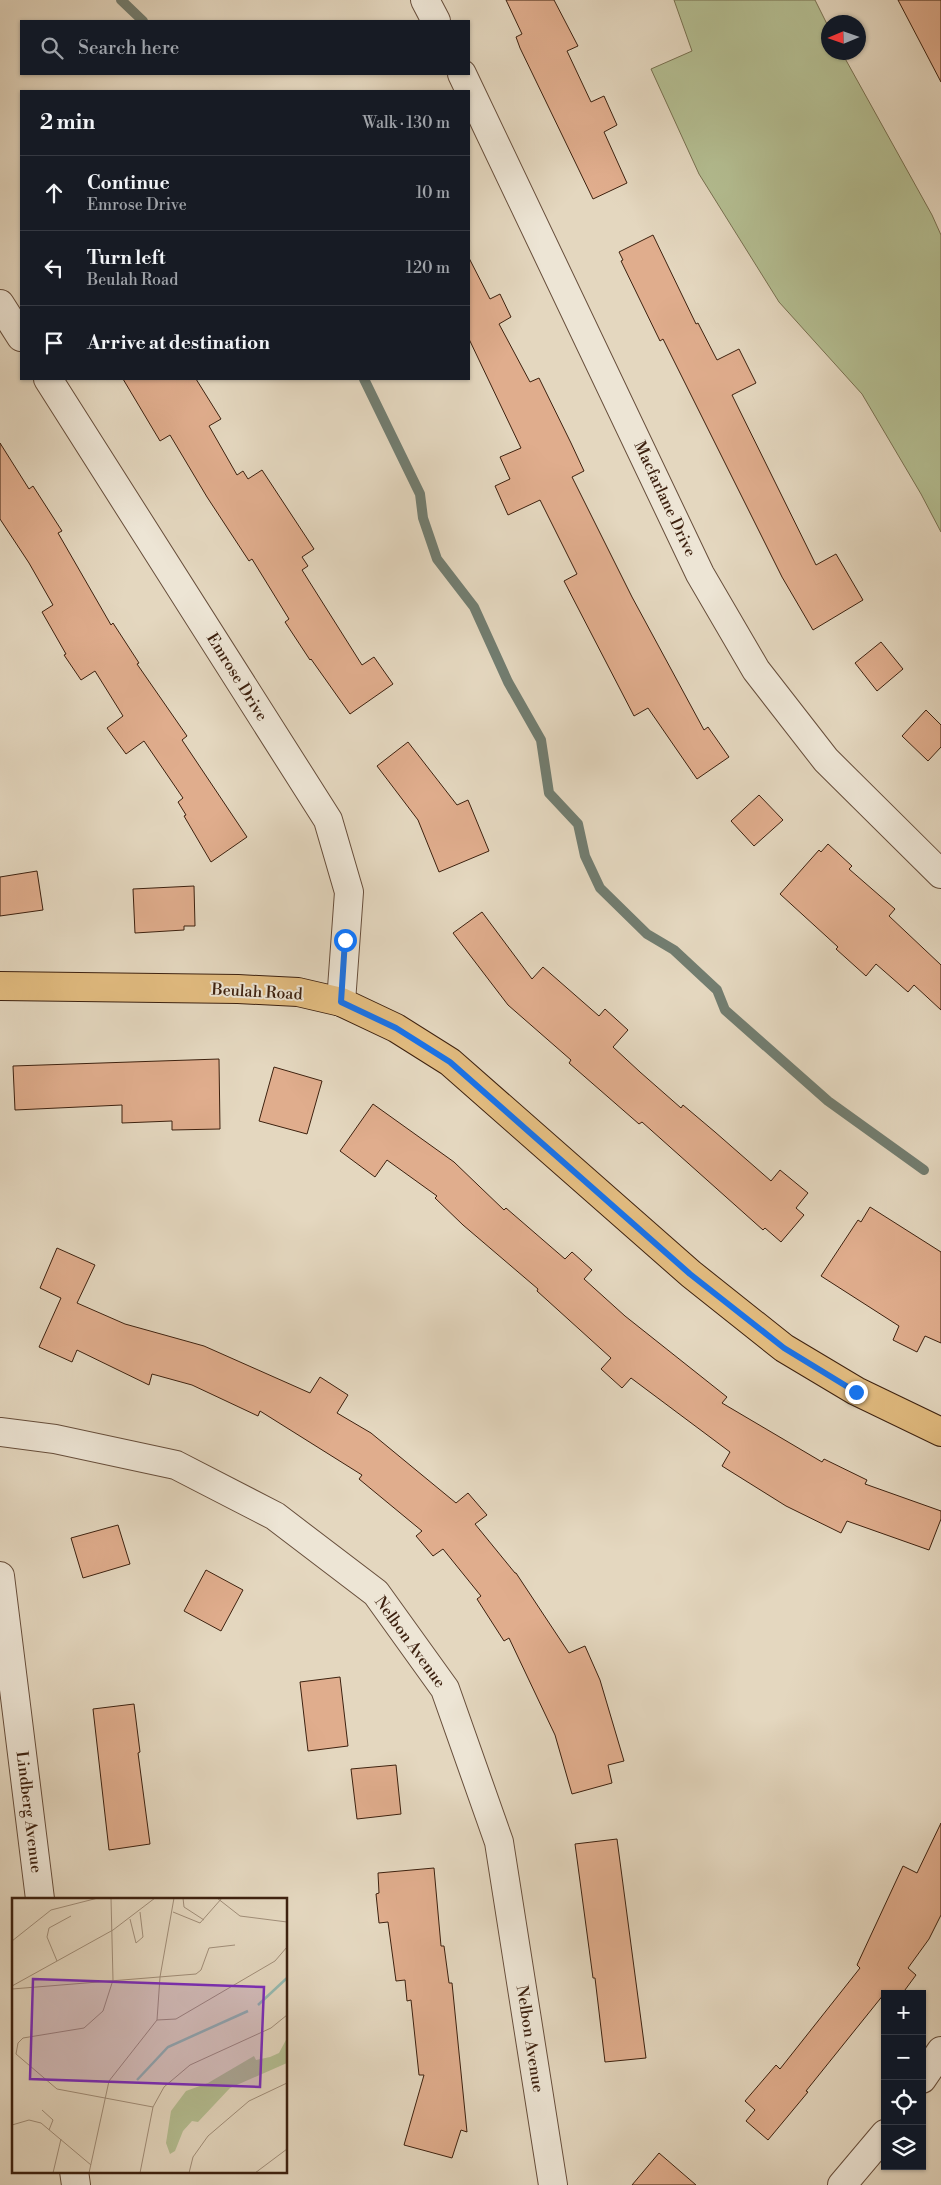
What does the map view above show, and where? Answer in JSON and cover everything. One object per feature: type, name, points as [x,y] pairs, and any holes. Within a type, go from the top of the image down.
[{"type":"main road","name":"Beulah Road","points":[[0,986],[238,989],[298,992],[341,1002],[396,1028],[450,1062],[690,1274],[784,1348],[856,1392],[941,1432]]},
{"type":"street","points":[[425,0],[435,20]]},
{"type":"street","name":"Macfarlane Drive","points":[[462,75],[470,90]]},
{"type":"street","name":"Macfarlane Drive","points":[[470,91],[700,574],[756,670],[826,760],[941,874]]},
{"type":"street","points":[[0,304],[20,335]]},
{"type":"street","name":"Emrose Drive","points":[[49,380],[328,820],[348,892],[341,1002]]},
{"type":"street","name":"Nelbon Avenue","points":[[0,1432],[55,1439],[176,1465],[275,1516],[376,1593],[445,1689],[499,1842],[554,2185]]},
{"type":"street","name":"Lindberg Avenue","points":[[0,1576],[40,1898]]},
{"type":"street","points":[[926,2073],[941,2051]]},
{"type":"street","points":[[842,2185],[881,2139]]},
{"type":"street","points":[[74,2172],[76,2185]]},
{"type":"green space","points":[[674,0],[815,0],[822,15],[821,60],[846,60],[932,215],[941,235],[941,532],[921,494],[862,394],[779,302],[699,174],[651,69],[692,51]]},
{"type":"building","points":[[506,0],[554,0],[578,46],[567,51],[591,102],[604,96],[617,125],[604,132],[627,183],[593,199],[520,48],[516,37],[522,34]]},
{"type":"building","points":[[898,0],[941,0],[941,82]]},
{"type":"building","points":[[653,235],[696,324],[698,323],[717,360],[739,349],[756,383],[732,395],[816,565],[836,554],[863,600],[813,630],[782,577],[663,339],[660,341],[621,261],[623,260],[619,252]]},
{"type":"building","points":[[470,260],[490,299],[500,294],[511,317],[499,324],[530,382],[539,378],[571,443],[584,471],[572,477],[632,597],[704,730],[708,727],[729,757],[697,779],[648,708],[634,716],[564,581],[577,574],[540,500],[508,515],[495,486],[510,479],[500,457],[521,448],[470,341]]},
{"type":"building","points":[[124,380],[197,380],[221,419],[209,426],[237,475],[243,471],[248,479],[262,470],[314,549],[302,557],[308,566],[302,570],[362,665],[374,657],[393,684],[350,714],[310,660],[285,622],[289,619],[252,559],[249,561],[207,497],[170,435],[160,441]]},
{"type":"building","points":[[0,443],[29,489],[33,486],[62,531],[58,533],[111,625],[113,623],[139,663],[137,664],[187,736],[182,740],[247,837],[211,862],[184,816],[186,815],[178,802],[183,798],[144,741],[126,754],[107,728],[123,716],[95,671],[81,680],[64,655],[66,654],[42,612],[53,605],[29,563],[0,519]]},
{"type":"building","points":[[881,642],[903,669],[877,691],[855,663]]},
{"type":"building","points":[[926,710],[941,725],[941,747],[928,761],[902,736]]},
{"type":"building","points":[[408,742],[457,805],[468,800],[489,851],[439,872],[418,820],[377,766]]},
{"type":"building","points":[[759,795],[783,820],[754,846],[731,821]]},
{"type":"building","points":[[828,844],[852,866],[849,869],[895,909],[889,916],[941,965],[941,1010],[914,985],[908,992],[876,964],[866,976],[836,949],[838,947],[780,894],[819,850],[821,852]]},
{"type":"building","points":[[37,871],[43,910],[0,916],[0,877]]},
{"type":"building","points":[[194,886],[195,926],[184,926],[184,930],[135,933],[133,889]]},
{"type":"building","points":[[482,912],[532,979],[543,967],[599,1016],[605,1009],[628,1030],[613,1047],[681,1108],[683,1105],[771,1181],[780,1170],[808,1193],[796,1208],[804,1215],[781,1242],[765,1228],[763,1230],[642,1122],[639,1124],[569,1063],[571,1060],[508,1005],[453,933]]},
{"type":"building","points":[[219,1059],[220,1129],[172,1130],[172,1121],[122,1123],[122,1105],[15,1110],[13,1066]]},
{"type":"building","points":[[274,1067],[322,1081],[307,1134],[259,1121]]},
{"type":"building","points":[[373,1104],[454,1162],[504,1210],[506,1208],[565,1259],[572,1252],[592,1270],[584,1279],[625,1316],[727,1397],[722,1403],[822,1462],[824,1459],[867,1480],[865,1484],[941,1511],[941,1519],[929,1550],[847,1521],[841,1533],[786,1506],[722,1466],[730,1452],[631,1378],[622,1388],[601,1369],[611,1358],[537,1291],[538,1289],[463,1225],[435,1198],[437,1196],[387,1160],[375,1177],[340,1151]]},
{"type":"building","points":[[870,1207],[941,1252],[941,1343],[925,1336],[917,1352],[893,1340],[899,1326],[821,1276],[858,1220],[861,1222]]},
{"type":"building","points":[[57,1248],[95,1265],[77,1303],[125,1324],[204,1346],[310,1393],[320,1377],[348,1395],[337,1413],[371,1433],[456,1503],[468,1493],[487,1515],[475,1524],[516,1573],[569,1653],[585,1646],[600,1680],[624,1761],[608,1765],[612,1783],[572,1794],[555,1735],[509,1638],[504,1641],[477,1599],[481,1596],[443,1549],[433,1556],[416,1536],[422,1531],[359,1479],[362,1475],[260,1411],[258,1416],[192,1385],[152,1374],[149,1385],[77,1350],[72,1362],[39,1347],[61,1298],[40,1288]]},
{"type":"building","points":[[118,1525],[130,1564],[83,1578],[71,1538]]},
{"type":"building","points":[[206,1570],[243,1590],[221,1631],[184,1611]]},
{"type":"building","points":[[340,1677],[348,1746],[308,1751],[300,1682]]},
{"type":"building","points":[[134,1704],[140,1752],[138,1753],[150,1844],[109,1850],[93,1709]]},
{"type":"building","points":[[396,1765],[401,1814],[357,1819],[351,1769]]},
{"type":"building","points":[[941,1823],[941,1915],[929,1939],[908,1968],[916,1975],[905,1990],[881,1990],[881,1998],[768,2140],[746,2121],[755,2110],[745,2101],[776,2065],[780,2069],[860,1968],[857,1965],[903,1866],[917,1873]]},
{"type":"building","points":[[617,1839],[646,2058],[605,2062],[595,1978],[593,1978],[575,1844]]},
{"type":"building","points":[[434,1868],[441,1946],[444,1946],[449,1983],[452,1983],[467,2132],[461,2130],[452,2158],[404,2145],[424,2075],[419,2075],[411,2000],[407,2001],[405,1980],[396,1981],[388,1922],[379,1923],[376,1894],[379,1893],[378,1873]]},
{"type":"building","points":[[659,2153],[696,2185],[632,2185]]},
{"type":"waterway","points":[[121,0],[142,20]]},
{"type":"waterway","points":[[364,380],[420,494],[423,518],[437,559],[474,607],[508,682],[541,740],[549,793],[578,824],[585,856],[600,888],[647,934],[674,950],[717,990],[725,1010],[828,1101],[924,1170]]},
{"type":"route","points":[[345,940],[341,1002],[396,1028],[450,1062],[690,1274],[784,1348],[856,1392]]}]
